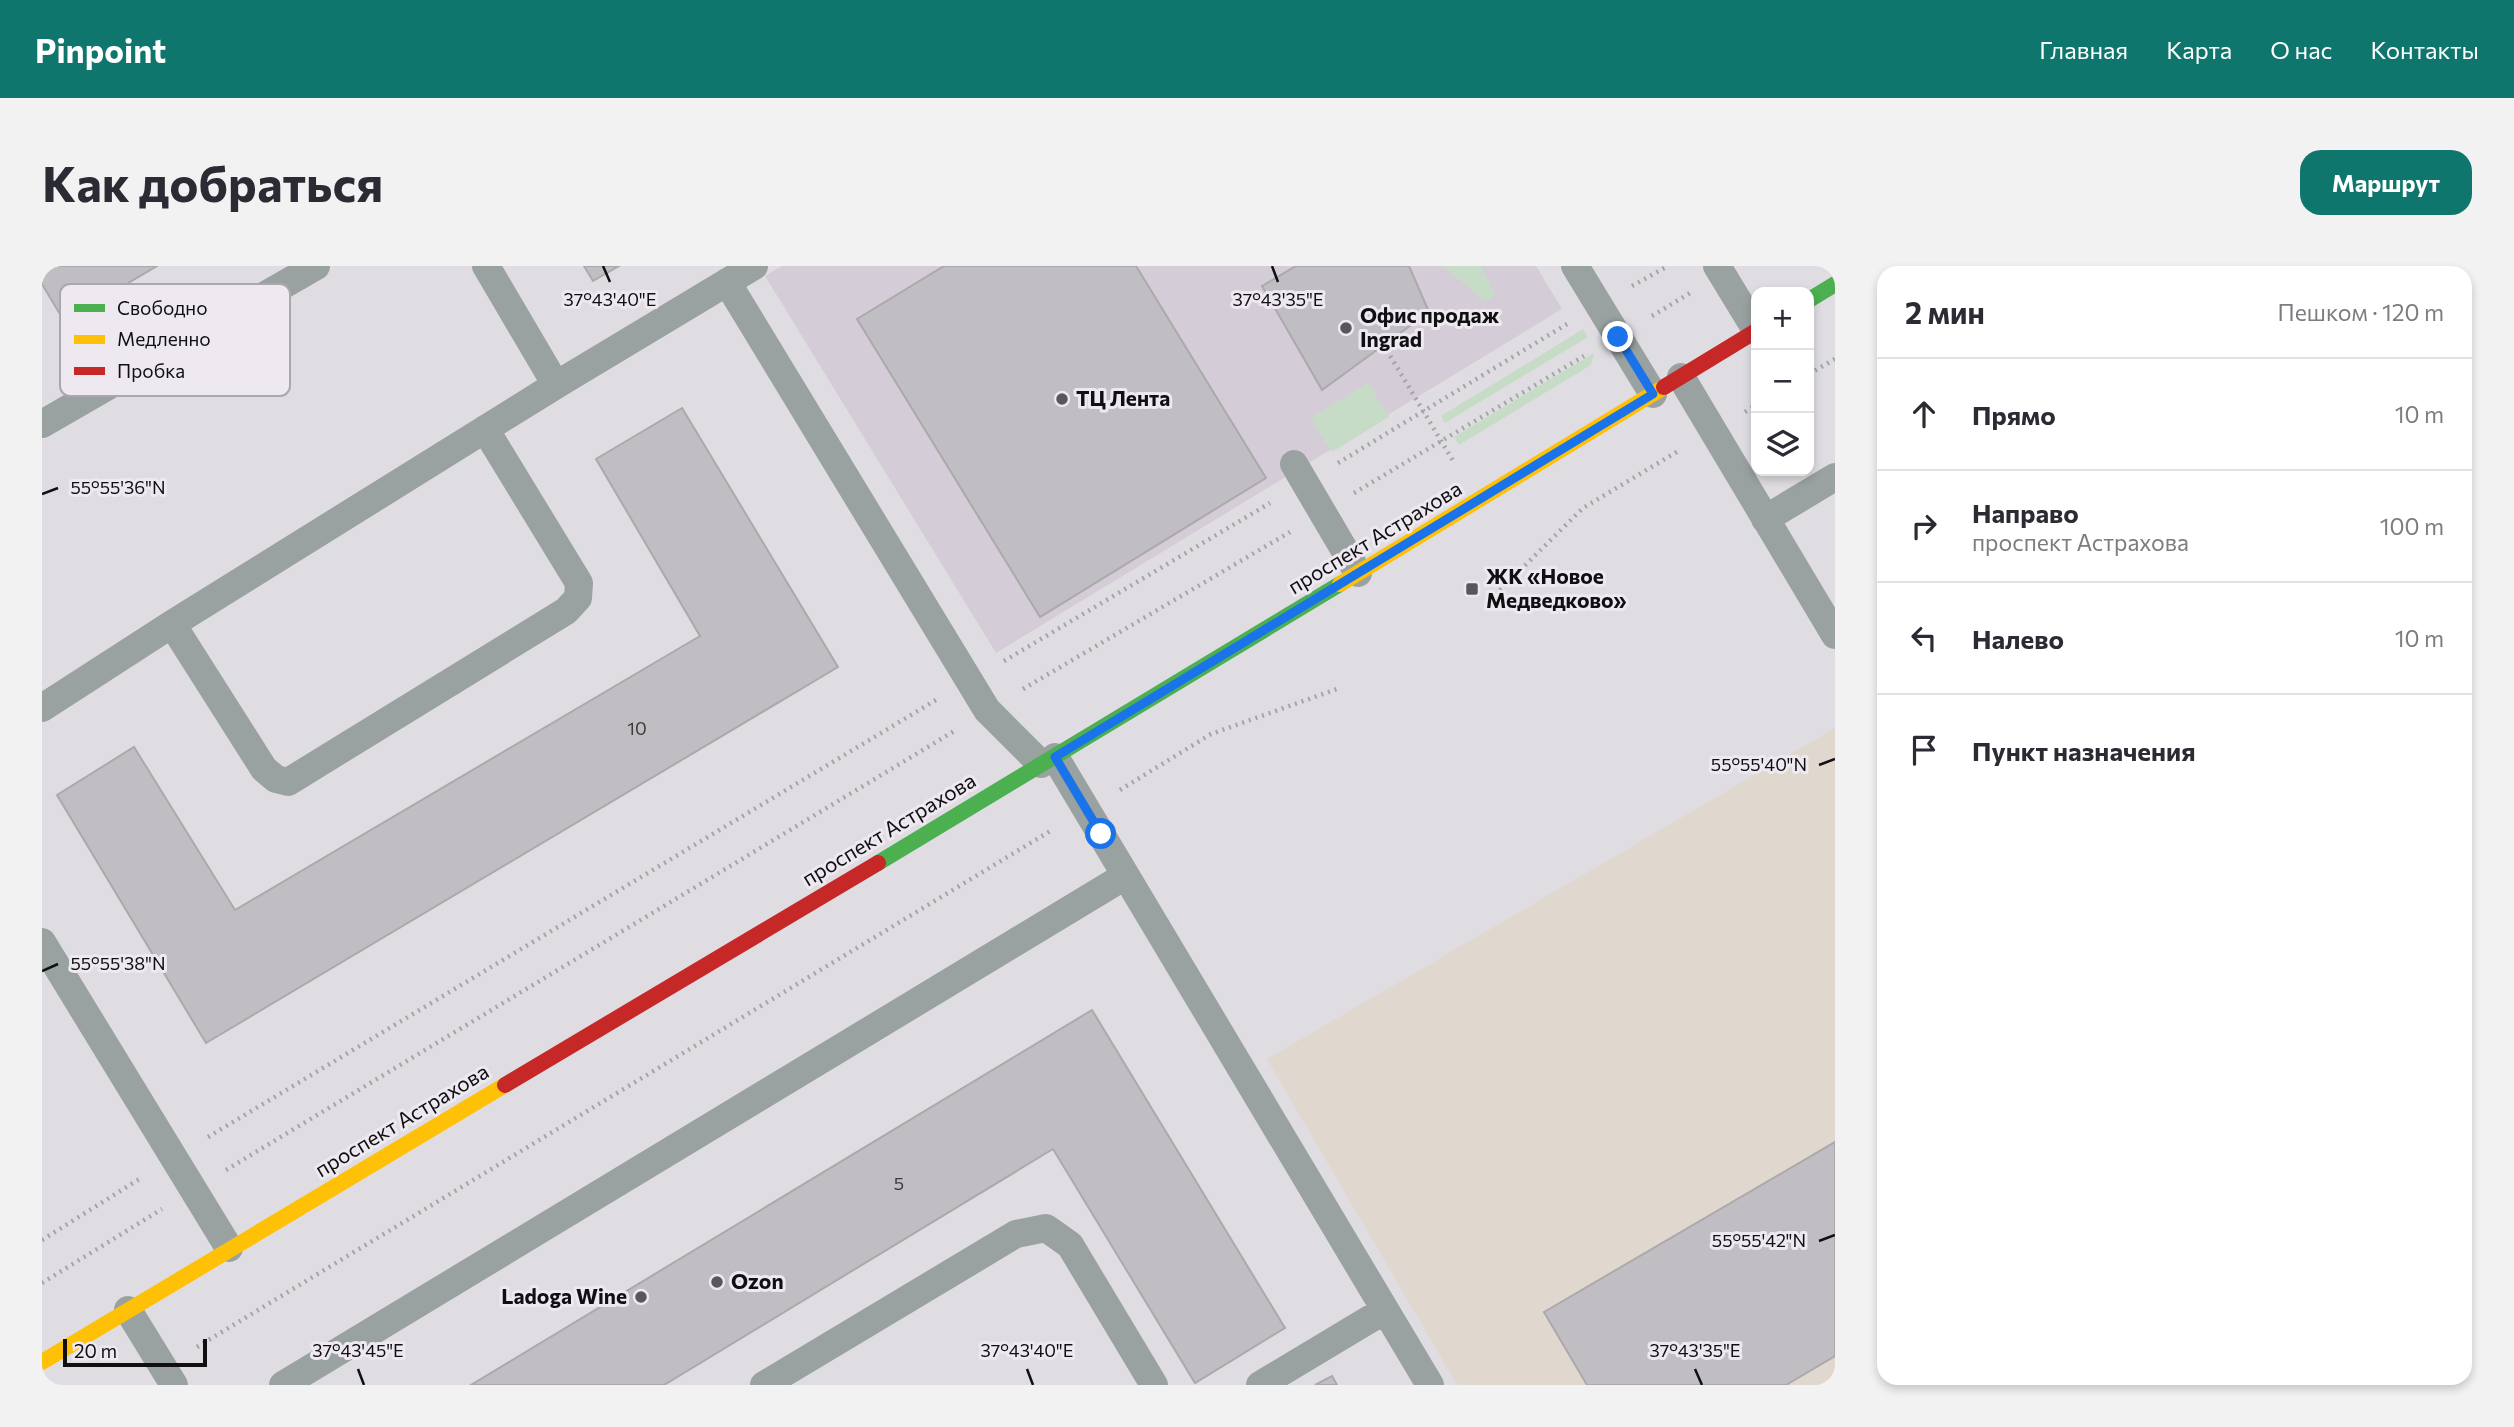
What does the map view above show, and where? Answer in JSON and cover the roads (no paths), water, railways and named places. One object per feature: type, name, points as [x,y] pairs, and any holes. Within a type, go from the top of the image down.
[{"type":"street","points":[[1814,297],[1835,284]]},
{"type":"street","name":"проспект Астрахова","points":[[42,1362],[1048,761],[1751,334]]},
{"type":"lane","points":[[285,284],[316,266]]},
{"type":"lane","points":[[486,266],[556,385]]},
{"type":"lane","points":[[42,708],[485,429],[754,266]]},
{"type":"lane","points":[[1575,266],[1653,394]]},
{"type":"lane","points":[[1720,270],[1751,323]]},
{"type":"lane","points":[[727,282],[987,710],[1048,761],[1086,810],[1430,1385]]},
{"type":"lane","points":[[1681,377],[1835,635]]},
{"type":"lane","points":[[42,424],[91,396]]},
{"type":"lane","points":[[172,624],[264,769],[275,779],[288,782],[554,618],[574,605],[578,598],[579,583],[485,429]]},
{"type":"lane","points":[[1299,473],[1358,573]]},
{"type":"lane","points":[[1765,519],[1835,477]]},
{"type":"lane","points":[[283,1385],[1125,876]]},
{"type":"lane","points":[[42,942],[229,1248]]},
{"type":"lane","points":[[764,1385],[1016,1234],[1046,1228],[1070,1245],[1154,1385]]},
{"type":"lane","points":[[128,1310],[174,1385]]},
{"type":"lane","points":[[1260,1385],[1385,1310]]},
{"type":"place","name":"Офис продаж Ingrad","points":[[1346,328]]},
{"type":"place","name":"ТЦ Лента","points":[[1062,399]]},
{"type":"place","name":"ЖК «Новое Медведково»","points":[[1472,589]]},
{"type":"place","name":"Ozon","points":[[717,1282]]},
{"type":"place","name":"Ladoga Wine","points":[[641,1297]]}]
